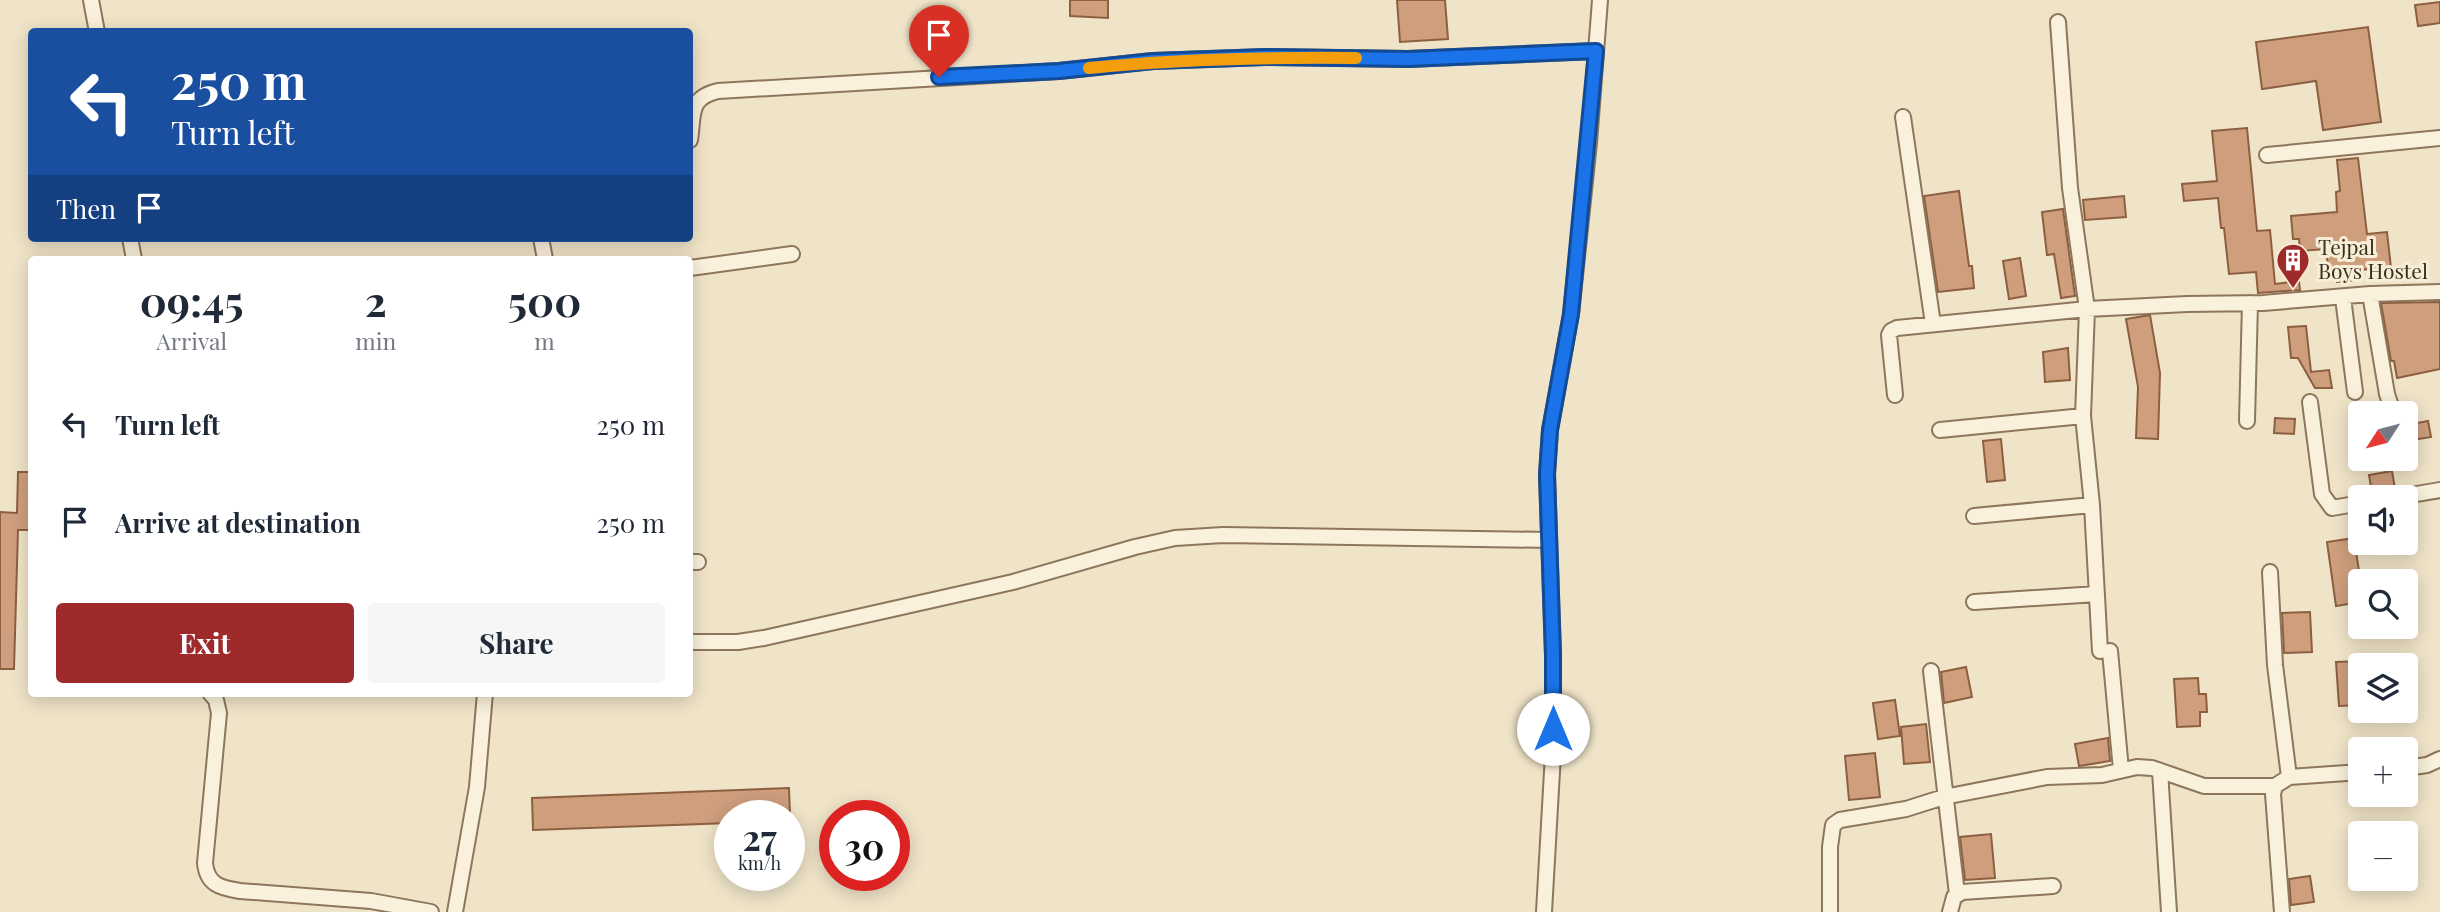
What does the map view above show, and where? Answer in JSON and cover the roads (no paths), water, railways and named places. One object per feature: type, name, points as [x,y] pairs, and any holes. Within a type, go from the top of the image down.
[{"type":"street","points":[[91,0],[96,28]]},
{"type":"street","points":[[1545,912],[1553,754],[1553,655],[1547,474],[1550,430],[1571,314],[1600,0]]},
{"type":"street","points":[[2058,22],[2070,188],[2087,309],[2084,416],[2096,594],[2121,770]]},
{"type":"street","points":[[693,106],[708,93],[718,91],[1059,71],[1153,61],[1265,57],[1408,59],[1596,51]]},
{"type":"street","points":[[1903,117],[1933,324]]},
{"type":"street","points":[[2267,155],[2440,138]]},
{"type":"street","points":[[693,268],[792,254]]},
{"type":"street","points":[[1895,395],[1889,335],[1897,328],[2087,309],[2440,292]]},
{"type":"street","points":[[2370,294],[2389,401]]},
{"type":"street","points":[[2343,298],[2354,392]]},
{"type":"street","points":[[2247,421],[2250,303]]},
{"type":"street","points":[[2310,402],[2322,494],[2332,508],[2348,505]]},
{"type":"street","points":[[1940,430],[2084,416]]},
{"type":"street","points":[[2418,494],[2440,490]]},
{"type":"street","points":[[1974,516],[2092,505]]},
{"type":"street","points":[[693,642],[738,642],[764,638],[1013,582],[1086,559],[1175,538],[1223,535],[1549,540]]},
{"type":"street","points":[[2270,572],[2275,665],[2289,777]]},
{"type":"street","points":[[1975,602],[2096,594]]},
{"type":"street","points":[[1931,671],[1957,894]]},
{"type":"street","points":[[213,697],[219,713],[205,863],[206,874],[211,881],[220,888],[240,891],[371,901],[431,912]]},
{"type":"street","points":[[455,912],[477,787],[485,697]]},
{"type":"street","points":[[2418,766],[2440,759]]},
{"type":"street","points":[[1830,912],[1830,847],[1833,825],[1840,820],[1906,809],[1944,797],[2047,777],[2102,775],[2146,766],[2204,786],[2275,786],[2289,777],[2348,773]]},
{"type":"street","points":[[2160,771],[2169,912]]},
{"type":"street","points":[[2275,786],[2273,794],[2282,912]]},
{"type":"street","points":[[1950,912],[1950,904],[1957,894],[1966,891],[2053,886]]},
{"type":"place","name":"Tejpal Boys Hostel","points":[[2293,290]]}]
